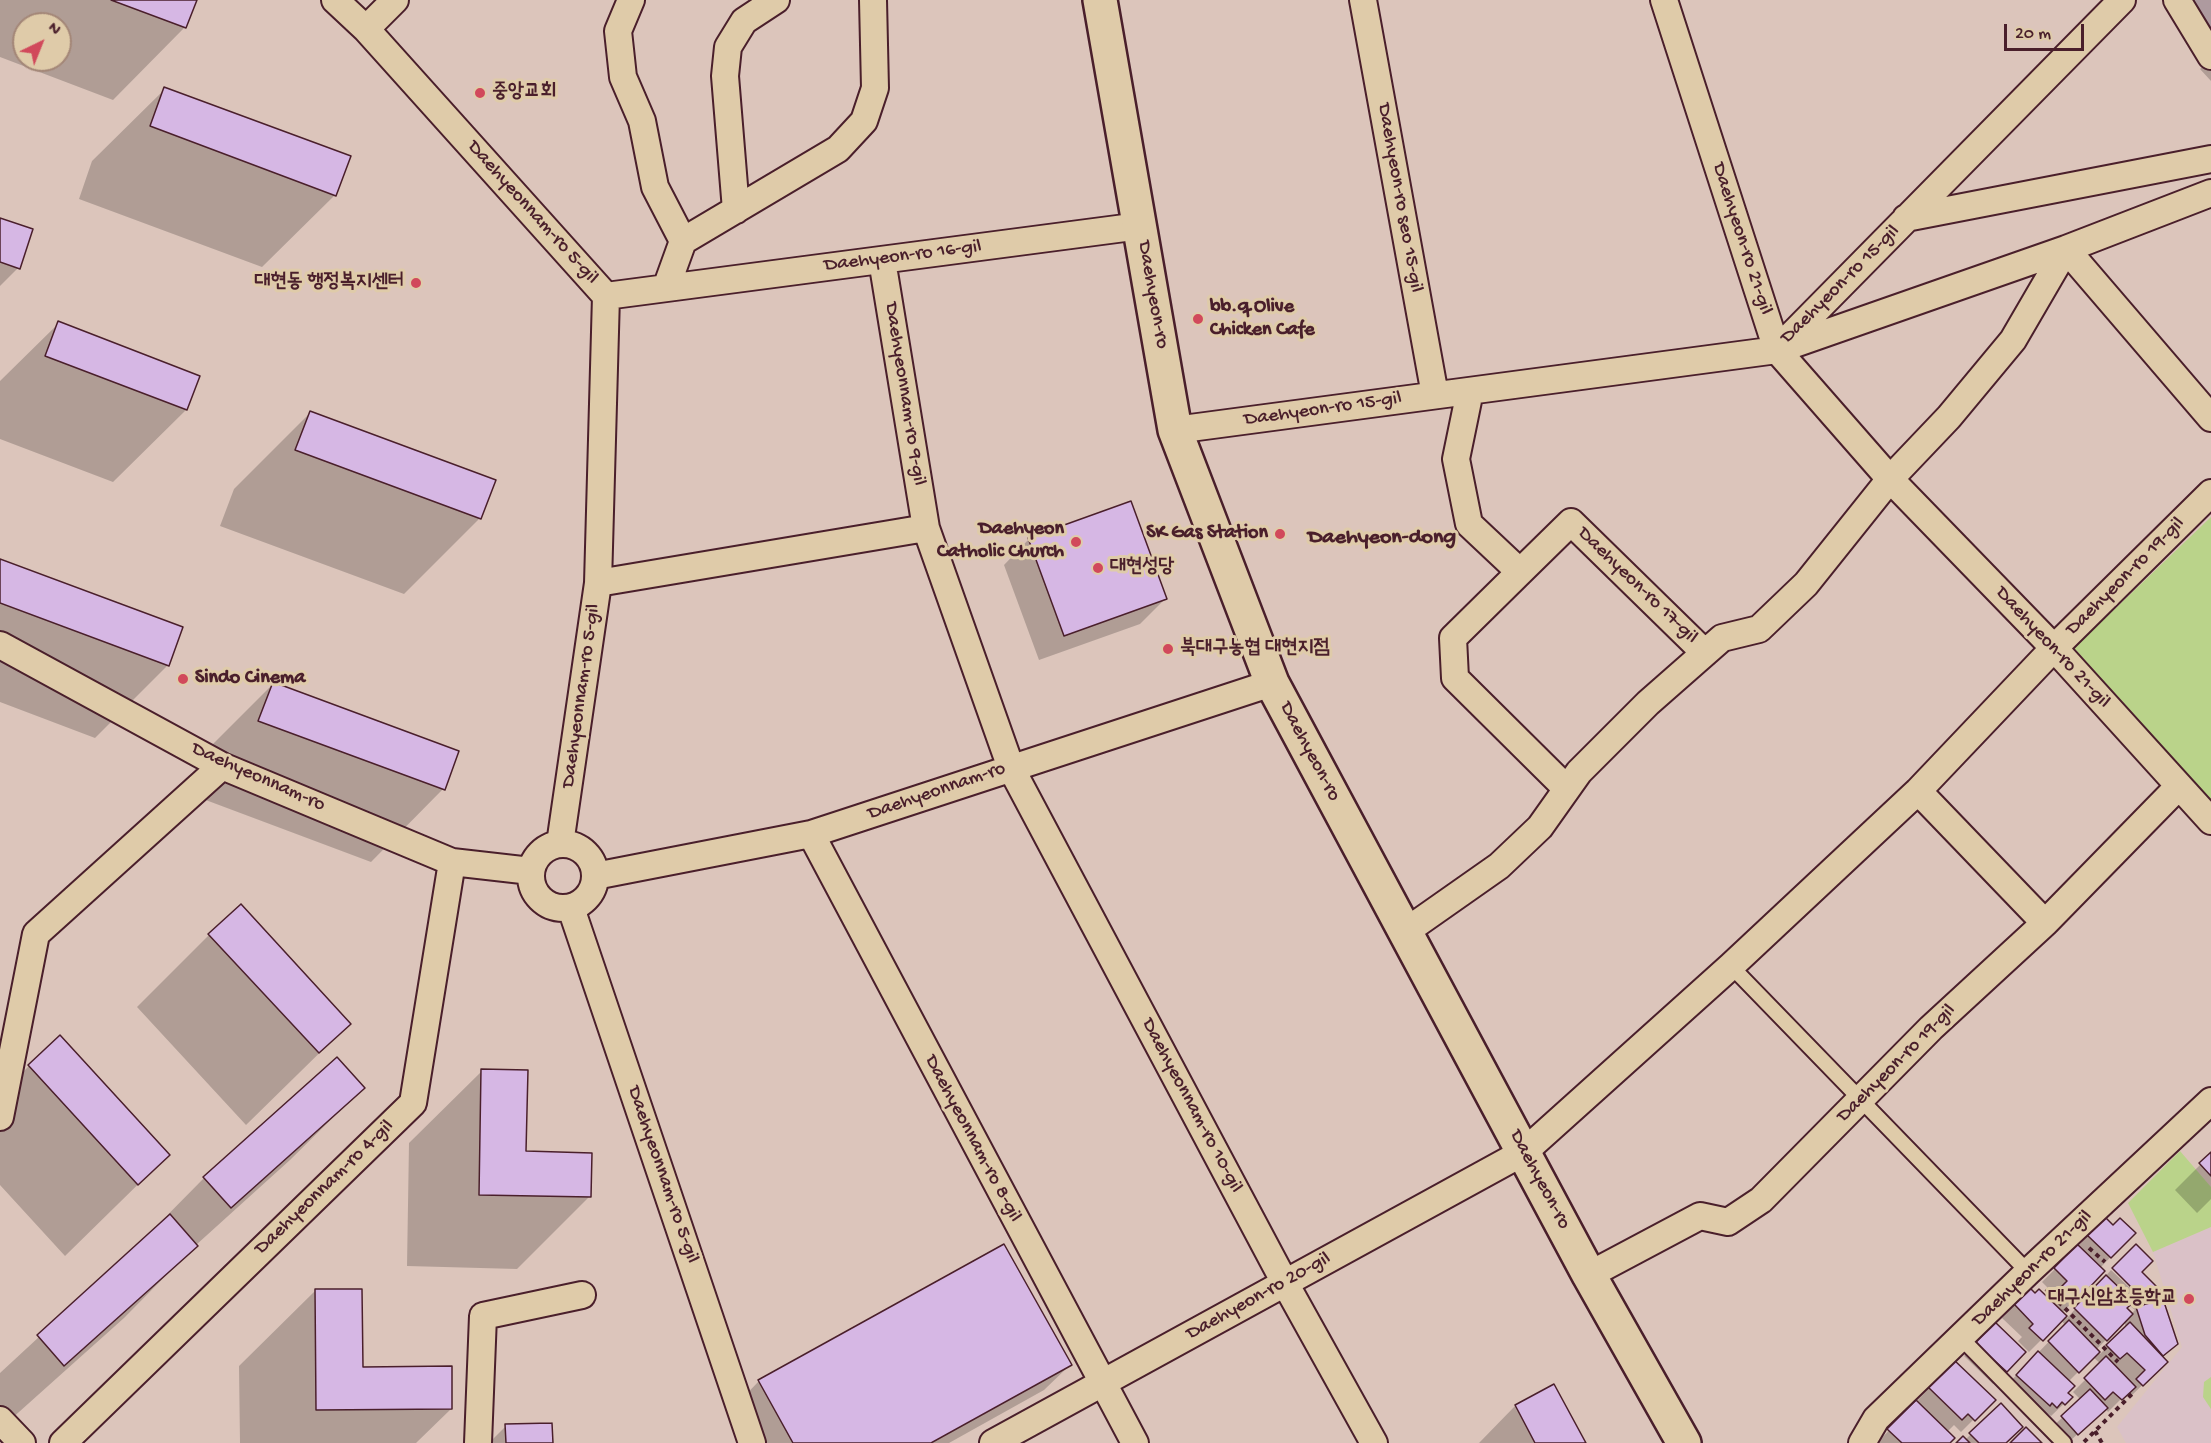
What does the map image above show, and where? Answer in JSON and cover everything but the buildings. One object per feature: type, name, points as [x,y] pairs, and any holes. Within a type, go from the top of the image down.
[{"type":"main road","name":"Daehyeon-ro","points":[[1100,0],[1175,430],[1272,683],[1589,1275],[1684,1443]]},
{"type":"street","name":"Daehyeonnam-ro 5-gil","points":[[335,0],[366,30],[606,296],[598,583],[560,844]]},
{"type":"street","points":[[366,30],[395,0]]},
{"type":"street","points":[[631,0],[618,31],[623,77],[642,121],[655,187],[683,241]]},
{"type":"street","points":[[736,210],[725,76],[728,47],[744,21],[776,0]]},
{"type":"street","points":[[666,288],[683,241],[838,149],[864,121],[875,88],[873,0]]},
{"type":"street","name":"Daehyeon-ro seo 15-gil","points":[[1363,0],[1436,395]]},
{"type":"street","name":"Daehyeon-ro 21-gil","points":[[1664,0],[1777,350],[1890,479],[2054,648],[2211,821]]},
{"type":"street","name":"Daehyeon-ro 15-gil","points":[[1175,430],[1777,350],[2122,0]]},
{"type":"street","points":[[2177,0],[2211,56]]},
{"type":"street","points":[[1906,218],[2211,159]]},
{"type":"street","points":[[1777,350],[2066,249],[2211,193]]},
{"type":"street","name":"Daehyeon-ro 16-gil","points":[[606,296],[1140,226]]},
{"type":"street","points":[[2066,249],[2211,418]]},
{"type":"street","points":[[1890,479],[1949,417],[2013,340],[2066,249]]},
{"type":"street","name":"Daehyeonnam-ro 9-gil","points":[[882,260],[926,528],[1011,768]]},
{"type":"street","points":[[1470,391],[1456,459],[1469,524],[1520,572]]},
{"type":"street","name":"Daehyeon-ro 17-gil","points":[[1405,932],[1499,866],[1540,827],[1579,772],[1641,711],[1722,638],[1760,629],[1806,584],[1890,479]]},
{"type":"street","name":"Daehyeon-ro 19-gil","points":[[1524,1152],[1731,966],[1918,791],[2054,648],[2211,494]]},
{"type":"street","name":"Daehyeon-ro 17-gil","points":[[1567,789],[1455,678],[1453,638],[1571,522],[1705,653]]},
{"type":"street","name":"Daehyeonnam-ro 5-gil","points":[[598,583],[926,528]]},
{"type":"street","name":"Daehyeonnam-ro","points":[[0,645],[222,766],[452,862],[531,871]]},
{"type":"street","name":"Daehyeonnam-ro","points":[[595,876],[811,834],[1272,683]]},
{"type":"street","points":[[0,1118],[36,934],[222,766]]},
{"type":"street","name":"Daehyeonnam-ro 10-gil","points":[[1011,768],[1285,1283],[1374,1443]]},
{"type":"street","name":"Daehyeon-ro 19-gil","points":[[1589,1275],[1700,1216],[1728,1221],[1753,1206],[1931,1028],[2045,923],[2179,786]]},
{"type":"street","points":[[1918,791],[2045,923]]},
{"type":"street","name":"Daehyeonnam-ro 8-gil","points":[[811,834],[1135,1443]]},
{"type":"street","points":[[560,844],[570,845],[588,856],[595,876],[589,896],[571,908],[561,908],[541,900],[535,891],[531,871],[541,852],[560,844]]},
{"type":"street","name":"Daehyeonnam-ro 4-gil","points":[[63,1443],[413,1103],[452,862]]},
{"type":"street","name":"Daehyeonnam-ro 5-gil","points":[[571,908],[752,1443]]},
{"type":"street","name":"Daehyeon-ro 21-gil","points":[[1862,1443],[1876,1419],[2028,1272],[2211,1101]]},
{"type":"street","name":"Daehyeon-ro 20-gil","points":[[993,1443],[1524,1152]]},
{"type":"street","points":[[477,1443],[483,1316],[582,1295]]},
{"type":"street","points":[[0,1420],[22,1443]]},
{"type":"lane","points":[[1731,966],[2028,1272]]},
{"type":"lane","points":[[1961,1338],[2064,1443]]},
{"type":"path","points":[[2028,1272],[2118,1362]]},
{"type":"path","points":[[2083,1443],[2134,1392]]},
{"type":"path","points":[[2095,1431],[2102,1443]]},
{"type":"shaded area","points":[[2193,0],[2211,0],[2211,29],[2204,18]]},
{"type":"shaded area","name":"대구신암초등학교","points":[[2211,1227],[2211,1443],[2126,1443],[2117,1427],[2182,1347],[2153,1252]]},
{"type":"green space","points":[[2211,517],[2211,800],[2074,648]]},
{"type":"green space","points":[[2180,1151],[2211,1187],[2211,1227],[2153,1252],[2128,1203]]},
{"type":"green space","points":[[2211,1377],[2211,1409],[2203,1397],[2204,1382]]},
{"type":"place","name":"중앙교회","points":[[480,93]]},
{"type":"place","name":"대현동 행정복지센터","points":[[416,283]]},
{"type":"place","name":"bb.q Olive Chicken Cafe","points":[[1198,319]]},
{"type":"place","name":"SK Gas Station","points":[[1280,534]]},
{"type":"place","name":"Daehyeon Catholic Church","points":[[1076,542]]},
{"type":"place","name":"대현성당","points":[[1098,568]]},
{"type":"place","name":"북대구농협 대현지점","points":[[1168,649]]},
{"type":"place","name":"Sindo Cinema","points":[[183,679]]},
{"type":"place","name":"대구신암초등학교","points":[[2189,1299]]},
{"type":"district","name":"Daehyeon-dong","points":[[1382,539]]}]
